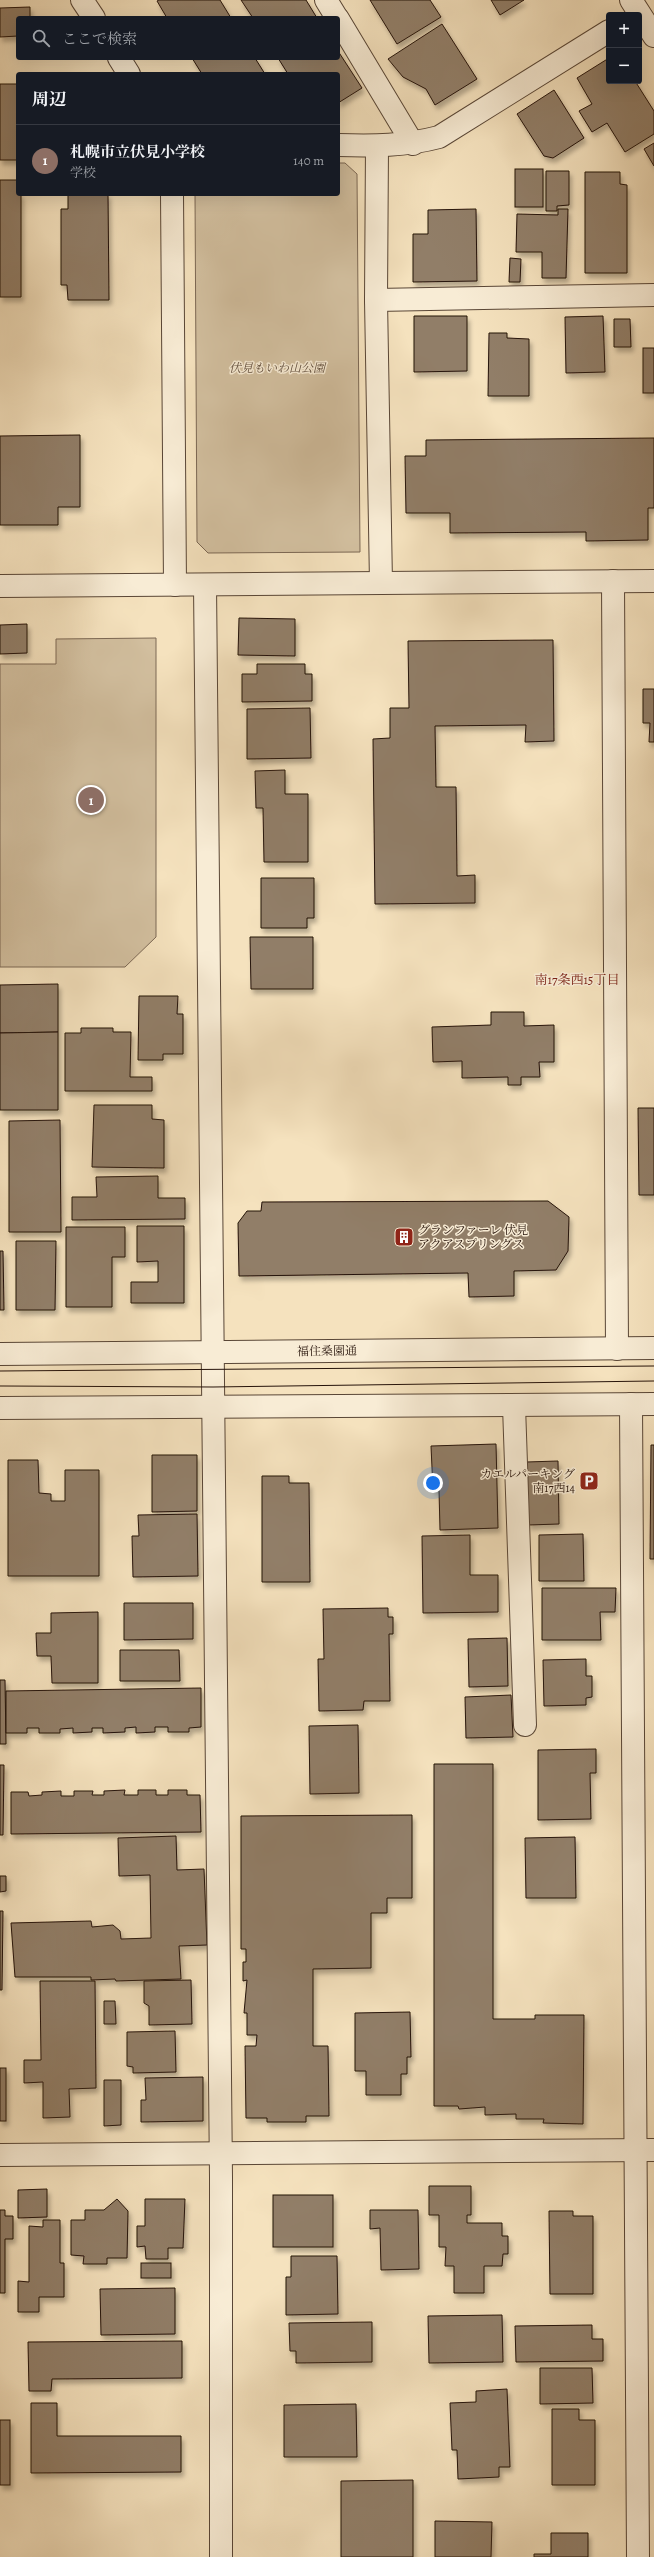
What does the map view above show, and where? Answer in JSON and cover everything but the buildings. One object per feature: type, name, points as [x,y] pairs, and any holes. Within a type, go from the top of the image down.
[{"type":"street","points":[[82,0],[93,16]]},
{"type":"street","points":[[326,0],[336,16]]},
{"type":"street","points":[[639,7],[654,36]]},
{"type":"street","points":[[340,22],[413,144]]},
{"type":"street","points":[[340,145],[377,146],[413,144],[439,137],[606,33]]},
{"type":"street","points":[[120,60],[128,72]]},
{"type":"street","points":[[377,146],[376,300],[381,583]]},
{"type":"street","points":[[172,196],[175,585]]},
{"type":"street","points":[[376,300],[654,295]]},
{"type":"street","points":[[613,581],[617,1349]]},
{"type":"street","points":[[0,586],[654,581]]},
{"type":"street","points":[[205,585],[220,2153],[221,2557]]},
{"type":"street","name":"福住桑園通","points":[[0,1354],[654,1348]]},
{"type":"street","points":[[631,1404],[645,2150],[638,2557]]},
{"type":"street","points":[[0,1408],[654,1404]]},
{"type":"street","points":[[514,1406],[524,1725]]},
{"type":"street","points":[[0,2155],[645,2150]]},
{"type":"green space","name":"伏見もいわ山公園","points":[[340,163],[345,163],[357,174],[360,552],[208,553],[197,542],[195,196],[340,196]]},
{"type":"green space","points":[[156,638],[156,937],[125,967],[0,967],[0,664],[56,664],[56,639]]},
{"type":"tram line","points":[[0,1371],[654,1366]]},
{"type":"tram line","points":[[0,1386],[213,1387],[654,1381]]},
{"type":"place","name":"札幌市立伏見小学校","points":[[91,800]]},
{"type":"place","name":"グランファーレ 伏見 アクアスプリングス","points":[[404,1237]]},
{"type":"place","name":"カエルパーキング 南17西14","points":[[589,1481]]},
{"type":"district","name":"南17条西15丁目","points":[[577,979]]}]
